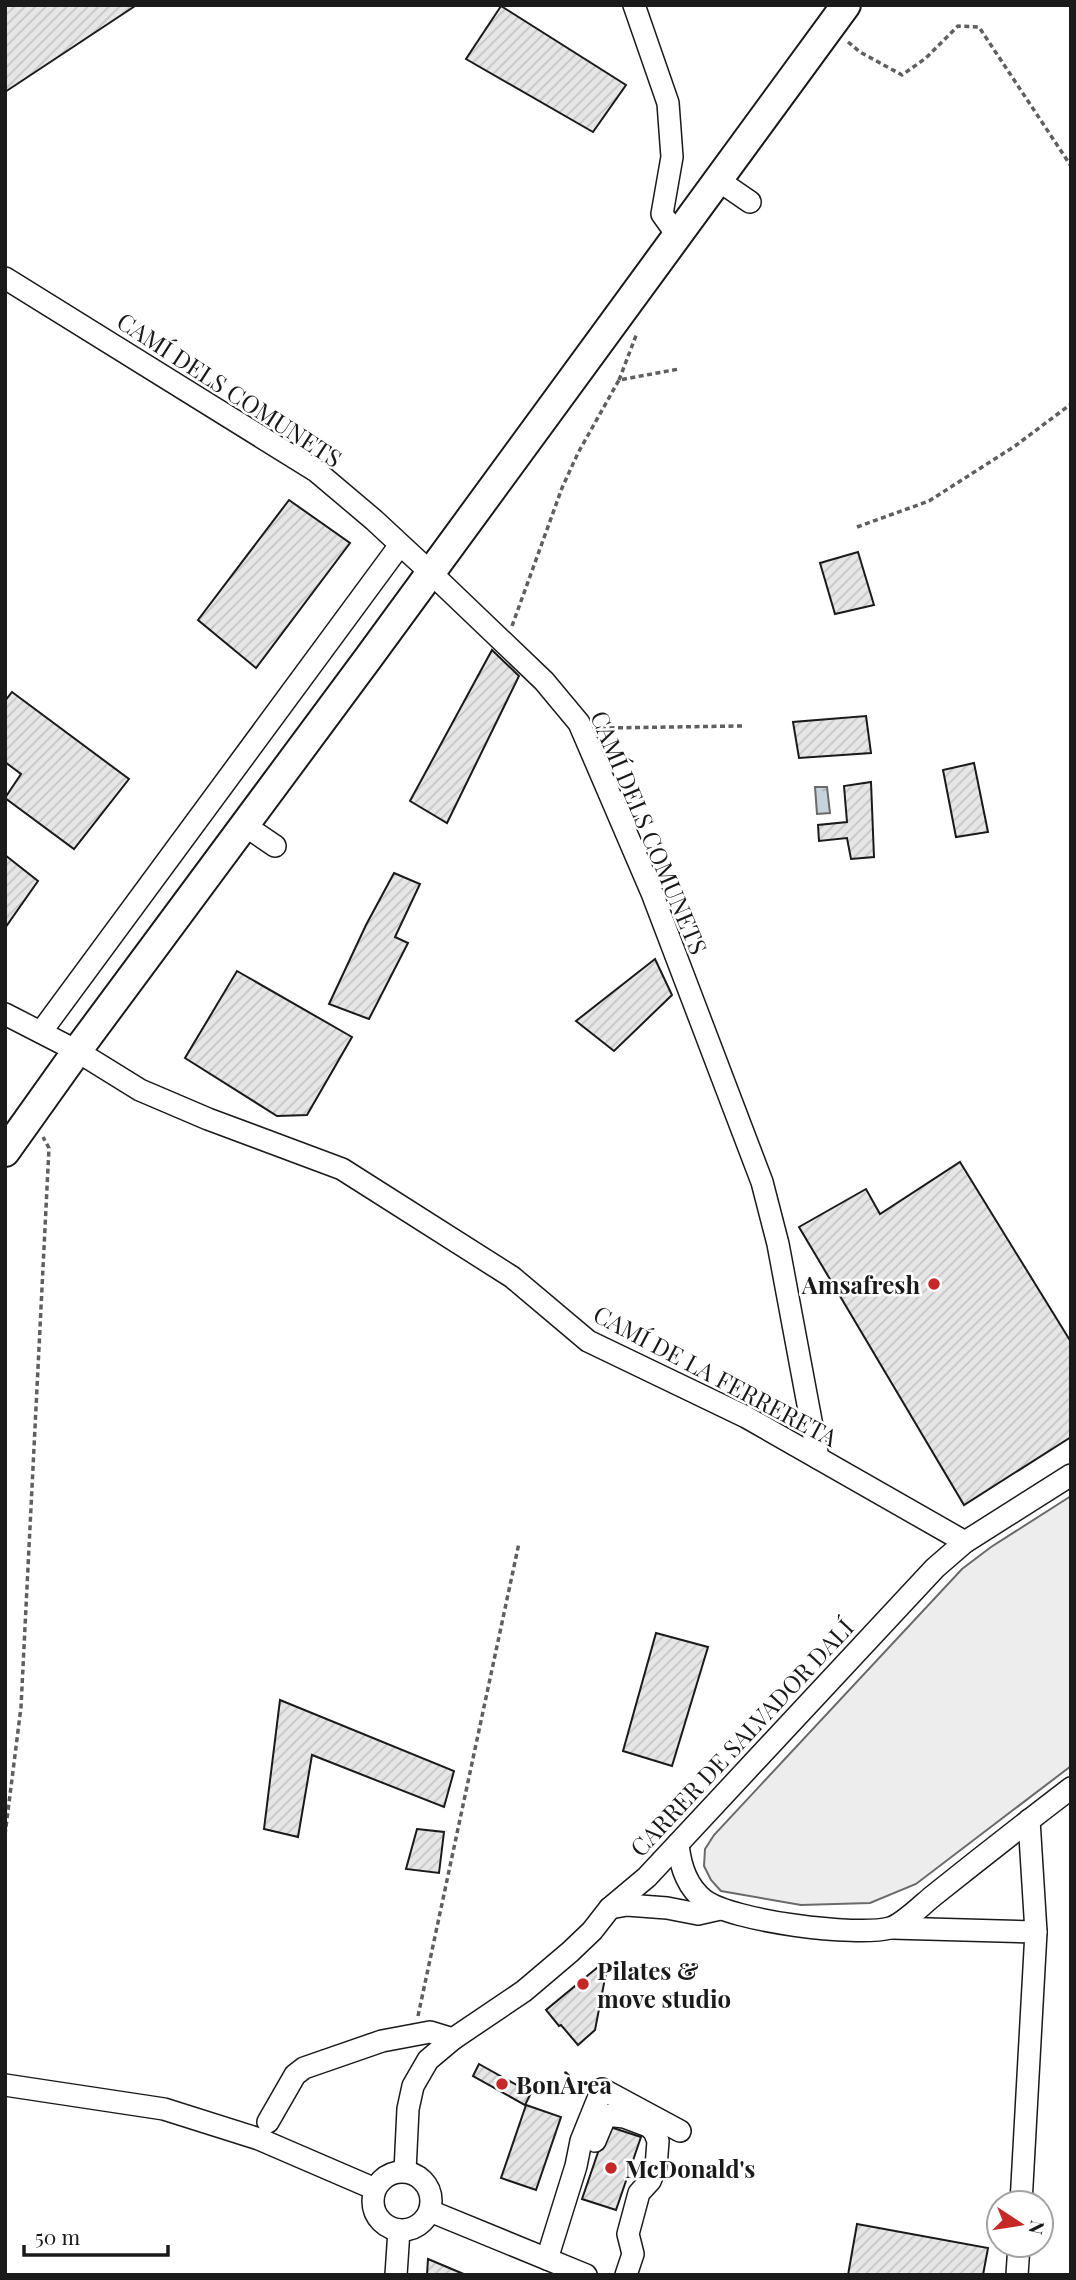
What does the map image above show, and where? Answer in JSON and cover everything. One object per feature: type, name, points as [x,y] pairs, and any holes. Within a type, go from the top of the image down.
[{"type":"main road","points":[[5,1152],[838,16]]},
{"type":"street","points":[[634,5],[668,103],[672,157],[662,214],[677,235]]},
{"type":"street","points":[[718,180],[750,202]]},
{"type":"street","name":"CAMÍ DELS COMUNETS","points":[[5,278],[316,471],[430,572],[544,681],[582,728],[652,893],[762,1182],[778,1244],[818,1458]]},
{"type":"street","points":[[41,1032],[400,545]]},
{"type":"street","points":[[244,825],[275,846]]},
{"type":"street","name":"CAMÍ DE LA FERRERETA","points":[[5,1014],[77,1051],[140,1090],[208,1119],[342,1169],[512,1277],[588,1341],[746,1417],[965,1542]]},
{"type":"street","name":"CARRER DE SALVADOR DALÍ","points":[[405,2171],[408,2109],[413,2085],[428,2060],[453,2039],[524,1991],[592,1931],[610,1908],[647,1877],[935,1568],[965,1542],[1071,1475]]},
{"type":"street","points":[[892,1928],[1071,1788]]},
{"type":"street","points":[[1022,2189],[1036,1931],[1029,1820]]},
{"type":"street","points":[[678,1844],[680,1863],[692,1887],[703,1899],[720,1909],[791,1924],[853,1930],[892,1928],[1036,1931]]},
{"type":"street","points":[[610,1908],[627,1905],[698,1913],[720,1909]]},
{"type":"street","points":[[268,2122],[295,2075],[304,2068],[382,2041],[430,2032],[453,2039]]},
{"type":"street","points":[[5,2085],[164,2109],[259,2139],[375,2189]]},
{"type":"street","points":[[547,2259],[576,2166],[581,2141],[602,2089],[680,2131]]},
{"type":"street","points":[[576,2166],[590,2150],[607,2115],[624,2117],[654,2131],[657,2138],[656,2167],[650,2181],[639,2193],[628,2234],[633,2254],[626,2275]]},
{"type":"street","points":[[405,2171],[424,2181],[430,2190],[432,2201],[430,2211],[417,2226],[398,2236],[382,2223],[373,2207],[375,2189],[382,2179],[393,2172],[405,2171]]},
{"type":"street","points":[[430,2211],[586,2275]]},
{"type":"street","points":[[396,2275],[398,2236]]},
{"type":"path","points":[[838,16],[860,52],[902,75],[926,58],[958,26],[979,27],[1071,166]]},
{"type":"path","points":[[506,645],[562,488],[578,453],[619,380],[679,369]]},
{"type":"path","points":[[856,527],[929,501],[1015,446],[1071,404]]},
{"type":"path","points":[[582,728],[741,726]]},
{"type":"path","points":[[5,1835],[21,1707],[49,1148],[39,1130],[27,1121]]},
{"type":"path","points":[[414,2035],[519,1543]]},
{"type":"shaded area","points":[[1071,1496],[1071,1766],[916,1884],[870,1903],[801,1905],[721,1891],[704,1866],[705,1849],[714,1835],[962,1569],[991,1547]]},
{"type":"water","points":[[815,787],[827,787],[830,813],[817,814]]},
{"type":"building","points":[[5,5],[135,5],[135,6],[5,92]]},
{"type":"building","points":[[501,6],[626,85],[593,132],[466,59]]},
{"type":"building","points":[[289,500],[350,543],[256,668],[198,620]]},
{"type":"building","points":[[858,552],[874,605],[835,614],[820,563]]},
{"type":"building","points":[[492,650],[519,676],[447,823],[410,801]]},
{"type":"building","points":[[12,692],[129,779],[74,849],[5,798],[21,774],[5,762],[5,701]]},
{"type":"building","points":[[866,716],[871,753],[799,758],[793,722]]},
{"type":"building","points":[[974,763],[988,832],[956,837],[943,770]]},
{"type":"building","points":[[871,782],[874,857],[851,859],[847,838],[819,841],[818,825],[847,822],[844,786]]},
{"type":"building","points":[[5,855],[38,881],[5,928]]},
{"type":"building","points":[[394,873],[420,884],[395,937],[408,943],[369,1019],[329,1004]]},
{"type":"building","points":[[655,959],[672,995],[614,1051],[576,1021]]},
{"type":"building","points":[[237,971],[352,1037],[307,1115],[277,1116],[185,1058]]},
{"type":"building","name":"Amsafresh","points":[[960,1162],[1071,1342],[1071,1437],[964,1505],[799,1227],[866,1189],[880,1214]]},
{"type":"building","points":[[656,1633],[708,1647],[672,1766],[623,1751]]},
{"type":"building","points":[[280,1700],[454,1771],[444,1807],[312,1755],[298,1837],[264,1829]]},
{"type":"building","points":[[417,1829],[444,1832],[439,1873],[406,1869]]},
{"type":"building","points":[[604,1962],[607,1968],[595,2030],[578,2045],[546,2010]]},
{"type":"building","name":"BonÀrea","points":[[479,2064],[531,2093],[525,2105],[473,2076]]},
{"type":"building","points":[[526,2105],[561,2117],[536,2190],[501,2178]]},
{"type":"building","name":"McDonald's","points":[[607,2126],[641,2137],[616,2210],[582,2199]]},
{"type":"building","points":[[857,2224],[985,2247],[983,2275],[848,2275]]},
{"type":"building","points":[[428,2259],[466,2275],[427,2275]]},
{"type":"place","name":"Amsafresh","points":[[934,1284]]},
{"type":"place","name":"Pilates & move studio","points":[[583,1984]]},
{"type":"place","name":"BonÀrea","points":[[502,2084]]},
{"type":"place","name":"McDonald's","points":[[611,2168]]}]
